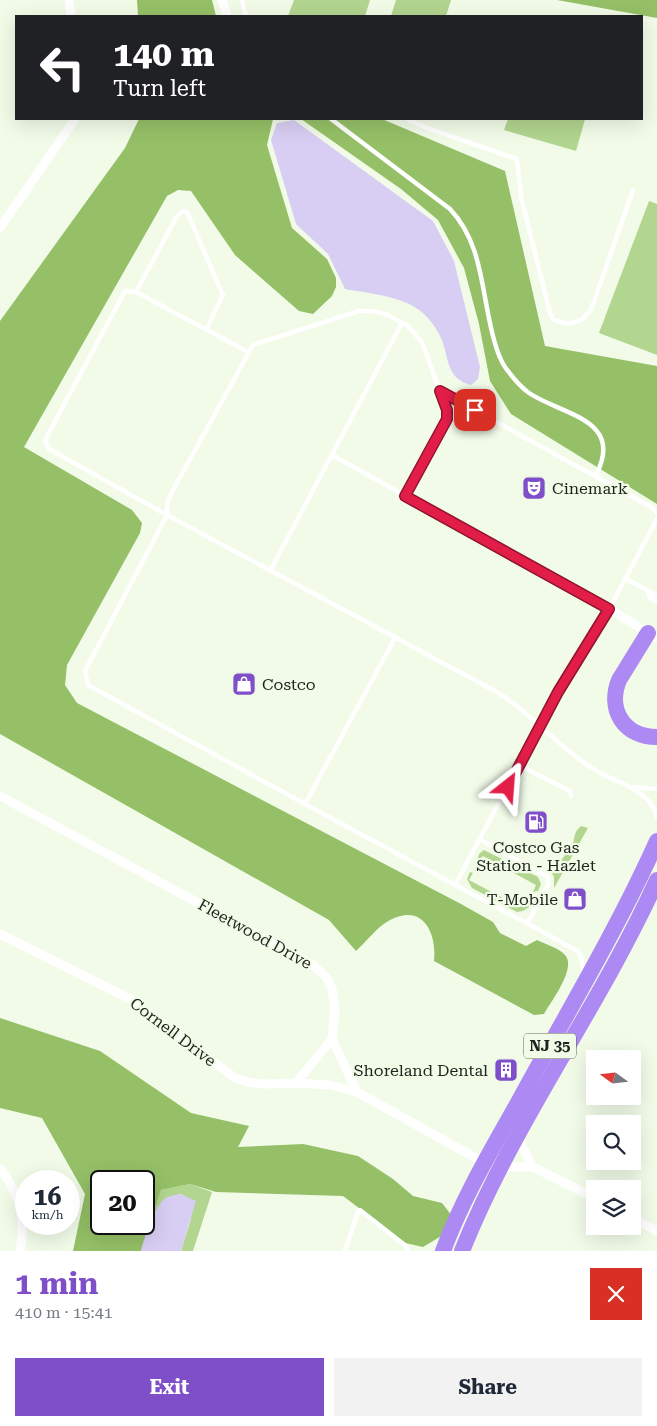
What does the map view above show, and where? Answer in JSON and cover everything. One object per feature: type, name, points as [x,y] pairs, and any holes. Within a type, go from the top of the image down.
[{"type":"highway","points":[[652,636],[619,680],[616,688],[615,705],[618,716],[630,730],[647,737],[657,737]]},
{"type":"highway","name":"NJ 35","points":[[443,1251],[483,1162],[621,918],[657,841]]},
{"type":"highway","name":"NJ 35","points":[[462,1251],[501,1167],[622,953],[657,880]]},
{"type":"street","points":[[70,0],[71,15]]},
{"type":"street","points":[[222,0],[228,15]]},
{"type":"street","points":[[0,228],[74,120]]},
{"type":"street","points":[[609,609],[652,636]]},
{"type":"street","name":"Fleetwood Drive","points":[[0,796],[313,965],[327,978],[334,996],[335,1024],[332,1039]]},
{"type":"street","name":"Cornell Drive","points":[[0,934],[132,1000],[235,1078],[258,1085],[296,1083],[330,1085],[357,1092]]},
{"type":"street","points":[[296,1083],[332,1039],[357,1092],[483,1162]]},
{"type":"street","points":[[518,1137],[534,1167]]},
{"type":"street","points":[[501,1167],[534,1167],[586,1193]]},
{"type":"street","points":[[0,1169],[11,1185],[20,1204],[23,1229],[20,1251]]},
{"type":"street","points":[[641,1223],[657,1231]]},
{"type":"lane","points":[[242,0],[246,15]]},
{"type":"lane","points":[[332,120],[450,209],[460,220],[478,256],[491,328],[505,368],[528,392],[578,416],[598,431],[604,449],[603,458],[596,475]]},
{"type":"lane","points":[[409,120],[440,133],[517,159],[521,197],[550,313],[554,320],[563,324],[573,324],[580,320],[594,305],[633,190]]},
{"type":"lane","points":[[136,292],[177,216],[183,211],[187,212],[223,295],[206,330]]},
{"type":"lane","points":[[248,352],[136,292],[125,291],[121,295],[45,440],[49,449],[270,571],[498,692],[590,767],[631,786],[650,802],[657,816]]},
{"type":"lane","points":[[405,496],[447,419],[447,410],[422,342],[413,330],[380,312],[359,311],[258,342],[248,352],[173,490],[168,504],[167,515],[85,671],[88,685],[580,954],[583,965],[584,986]]},
{"type":"lane","points":[[270,571],[402,323]]},
{"type":"lane","points":[[440,391],[596,475],[653,508],[657,513]]},
{"type":"lane","points":[[332,455],[609,609]]},
{"type":"lane","points":[[454,884],[558,692],[609,609],[657,519]]},
{"type":"lane","points":[[625,578],[657,596]]},
{"type":"lane","points":[[647,590],[650,598],[657,602]]},
{"type":"lane","points":[[305,804],[395,638]]},
{"type":"lane","points":[[519,765],[570,791],[571,796]]},
{"type":"lane","points":[[631,786],[657,789]]},
{"type":"lane","points":[[479,839],[501,850],[548,879],[548,885],[528,924]]},
{"type":"lane","points":[[345,1251],[360,1210],[406,1246],[408,1251]]},
{"type":"green space","points":[[137,0],[212,0],[216,15],[138,15]]},
{"type":"green space","points":[[294,0],[370,0],[365,15],[288,15]]},
{"type":"green space","points":[[396,0],[451,0],[446,15],[391,15]]},
{"type":"green space","points":[[557,0],[657,0],[657,18]]},
{"type":"green space","points":[[139,120],[273,120],[267,145],[292,228],[327,259],[336,278],[336,287],[332,296],[313,314],[299,311],[235,255],[191,191],[178,190],[167,196],[24,447],[132,510],[142,523],[140,533],[67,665],[65,685],[77,703],[461,904],[493,922],[500,933],[526,946],[537,940],[559,950],[568,961],[568,968],[562,984],[544,1014],[534,1015],[434,961],[433,940],[430,931],[419,918],[411,915],[390,920],[356,951],[329,920],[0,734],[0,321],[125,148]]},
{"type":"green space","points":[[302,120],[384,120],[505,171],[545,346],[657,366],[657,504],[511,414],[490,381],[479,324],[464,268],[438,220],[401,189]]},
{"type":"green space","points":[[508,120],[585,120],[576,151],[504,130]]},
{"type":"green space","points":[[649,201],[657,204],[657,355],[599,333]]},
{"type":"green space","points":[[581,826],[588,828],[554,888],[554,877],[549,867],[554,866],[559,869],[561,861],[571,848],[576,831]]},
{"type":"green space","points":[[484,850],[538,877],[541,884],[538,891],[533,892],[536,885],[483,856],[477,862],[479,854]]},
{"type":"green space","points":[[470,872],[473,873],[469,880],[520,907],[526,901],[529,907],[517,912],[472,888],[467,879]]},
{"type":"green space","points":[[0,1018],[100,1051],[191,1113],[249,1126],[238,1147],[303,1144],[358,1156],[393,1179],[413,1196],[442,1203],[452,1216],[443,1235],[423,1247],[405,1243],[343,1196],[216,1192],[190,1184],[161,1190],[155,1208],[155,1170],[90,1170],[90,1235],[146,1235],[141,1251],[73,1251],[76,1235],[80,1235],[80,1218],[85,1194],[80,1185],[80,1170],[71,1170],[42,1118],[0,1108]]},
{"type":"green space","points":[[190,1184],[212,1192],[193,1251],[181,1251],[191,1219],[181,1194],[167,1200],[155,1214],[155,1208],[161,1190]]},
{"type":"shaded area","points":[[294,120],[433,221],[454,261],[480,367],[478,379],[471,385],[457,378],[453,373],[440,336],[423,313],[403,301],[345,289],[328,254],[296,224],[271,140],[277,123]]},
{"type":"shaded area","points":[[181,1194],[196,1201],[181,1251],[141,1251],[146,1235],[155,1235],[156,1210],[163,1200]]},
{"type":"place","name":"Cinemark","points":[[534,488]]},
{"type":"place","name":"Costco","points":[[244,684]]},
{"type":"place","name":"Costco Gas Station - Hazlet","points":[[536,822]]},
{"type":"place","name":"T-Mobile","points":[[575,899]]},
{"type":"place","name":"Shoreland Dental","points":[[506,1070]]},
{"type":"route","points":[[475,410],[440,391],[448,414],[447,419],[405,496],[609,609],[558,692],[508,787]]}]
